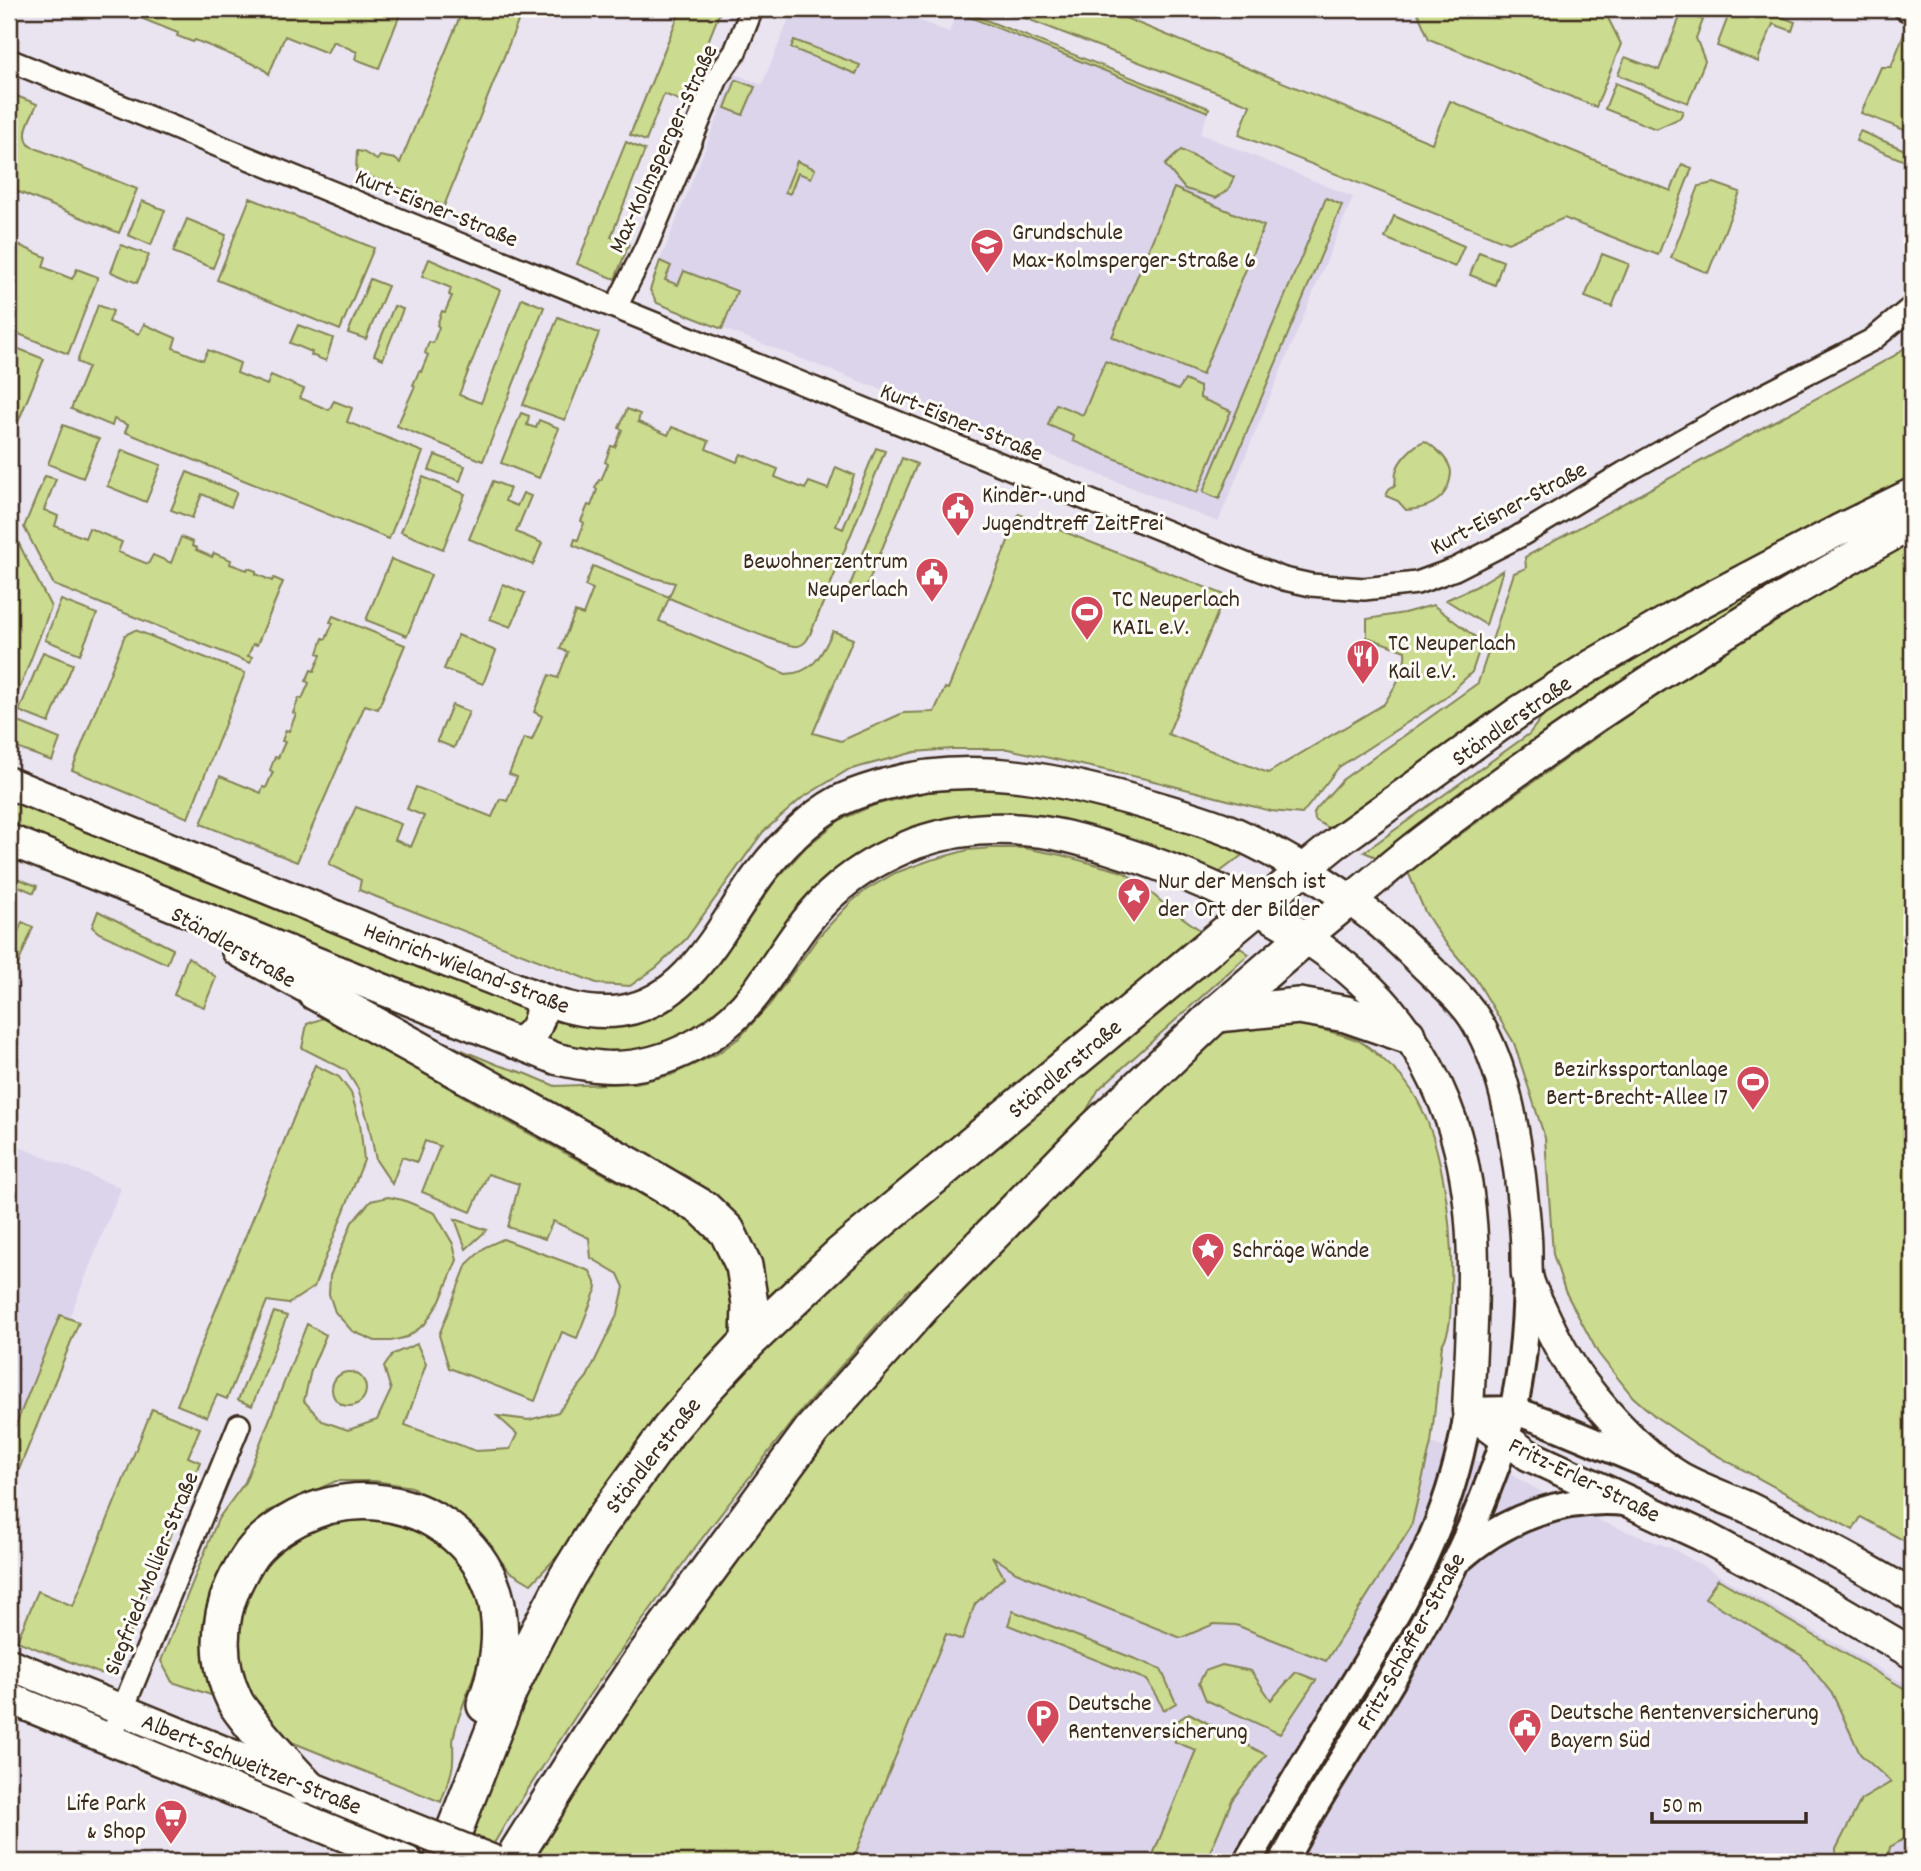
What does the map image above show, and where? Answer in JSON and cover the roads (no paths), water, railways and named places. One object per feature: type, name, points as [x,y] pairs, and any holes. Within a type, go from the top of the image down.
[{"type":"highway","name":"Ständlerstraße","points":[[457,1858],[465,1804],[509,1691],[536,1636],[580,1556],[624,1490],[669,1430],[748,1342],[841,1254],[1255,909]]},
{"type":"highway","name":"Ständlerstraße","points":[[511,1862],[638,1665],[812,1430],[927,1301],[1094,1130],[1216,1014],[1306,937]]},
{"type":"highway","points":[[315,992],[703,1208],[727,1231],[744,1266],[750,1304],[748,1342]]},
{"type":"highway","points":[[1216,1014],[1299,1006],[1346,1014],[1407,1035]]},
{"type":"highway","points":[[305,1785],[234,1702],[225,1677],[221,1649],[221,1625],[228,1598],[251,1553],[283,1525],[326,1506],[385,1502],[423,1513],[456,1535],[481,1564],[495,1596],[500,1644],[492,1686],[461,1776],[465,1804]]},
{"type":"main road","name":"Ständlerstraße","points":[[1255,909],[1335,844],[1520,711],[1594,664],[1682,612],[1912,494]]},
{"type":"main road","name":"Ständlerstraße","points":[[1306,937],[1392,865],[1602,712],[1723,633],[1912,524]]},
{"type":"main road","name":"Heinrich-Wieland-Straße","points":[[9,783],[535,996],[575,1009],[600,1012],[631,1009],[674,987],[695,966],[760,874],[785,845],[819,814],[856,793],[905,779],[954,772],[1011,775],[1129,799],[1228,830],[1272,851],[1351,901],[1392,933],[1476,1019],[1504,1088],[1513,1129],[1526,1230],[1527,1282]]},
{"type":"main road","points":[[9,840],[557,1059],[576,1064],[612,1067],[648,1063],[686,1049],[724,1026],[746,1004],[805,925],[837,889],[884,857],[917,843],[947,834],[990,829],[1035,831],[1140,857],[1185,875],[1255,909],[1331,954],[1390,1011],[1426,1066],[1457,1140],[1472,1227],[1474,1299],[1468,1411]]},
{"type":"main road","name":"Ständlerstraße","points":[[153,899],[192,927],[315,992]]},
{"type":"main road","points":[[515,1043],[524,1041],[538,1024],[541,1007],[535,996]]},
{"type":"main road","points":[[1527,1282],[1581,1381],[1615,1422],[1678,1476]]},
{"type":"main road","name":"Fritz-Erler-Straße","points":[[1468,1411],[1504,1440],[1542,1463],[1701,1535],[1810,1593],[1912,1653]]},
{"type":"main road","name":"Fritz-Erler-Straße","points":[[1678,1476],[1751,1509],[1912,1596]]},
{"type":"main road","name":"Albert-Schweitzer-Straße","points":[[9,1664],[386,1818],[457,1858],[496,1862]]},
{"type":"main road","name":"Albert-Schweitzer-Straße","points":[[9,1698],[408,1862]]},
{"type":"street","name":"Max-Kolmsperger-Straße","points":[[616,307],[646,247],[718,76],[735,51],[752,9]]},
{"type":"street","points":[[1905,9],[1912,12]]},
{"type":"street","name":"Kurt-Eisner-Straße","points":[[9,60],[1274,575],[1311,585],[1364,589],[1418,583],[1455,569],[1505,543],[1624,472],[1872,340],[1912,307]]},
{"type":"street","name":"Heinrich-Wieland-Straße","points":[[1513,1410],[1526,1320],[1527,1282]]},
{"type":"street","name":"Fritz-Erler-Straße","points":[[1468,1411],[1513,1410],[1678,1476]]},
{"type":"street","name":"Fritz-Schäffer-Straße","points":[[1283,1862],[1317,1800],[1399,1666],[1457,1560],[1473,1524],[1513,1410]]},
{"type":"street","name":"Fritz-Schäffer-Straße","points":[[1247,1862],[1389,1627],[1423,1563],[1456,1472],[1468,1411]]},
{"type":"street","name":"Siegfried-Mollier-Straße","points":[[110,1740],[239,1425]]},
{"type":"street","points":[[1457,1560],[1482,1540],[1530,1515],[1562,1505],[1609,1501],[1631,1503]]},
{"type":"place","name":"Grundschule Max-Kolmsperger-Straße 6","points":[[987,275]]},
{"type":"place","name":"Kinder- und Jugendtreff ZeitFrei","points":[[958,538]]},
{"type":"place","name":"Bewohnerzentrum Neuperlach","points":[[932,604]]},
{"type":"place","name":"TC Neuperlach KAIL e.V.","points":[[1087,642]]},
{"type":"place","name":"TC Neuperlach Kail e.V.","points":[[1363,686]]},
{"type":"place","name":"Nur der Mensch ist der Ort der Bilder","points":[[1134,924]]},
{"type":"place","name":"Bezirkssportanlage Bert-Brecht-Allee 17","points":[[1753,1112]]},
{"type":"place","name":"Schräge Wände","points":[[1208,1279]]},
{"type":"place","name":"Deutsche Rentenversicherung","points":[[1043,1746]]},
{"type":"place","name":"Deutsche Rentenversicherung Bayern Süd","points":[[1525,1755]]},
{"type":"place","name":"Life Park & Shop","points":[[171,1846]]}]
